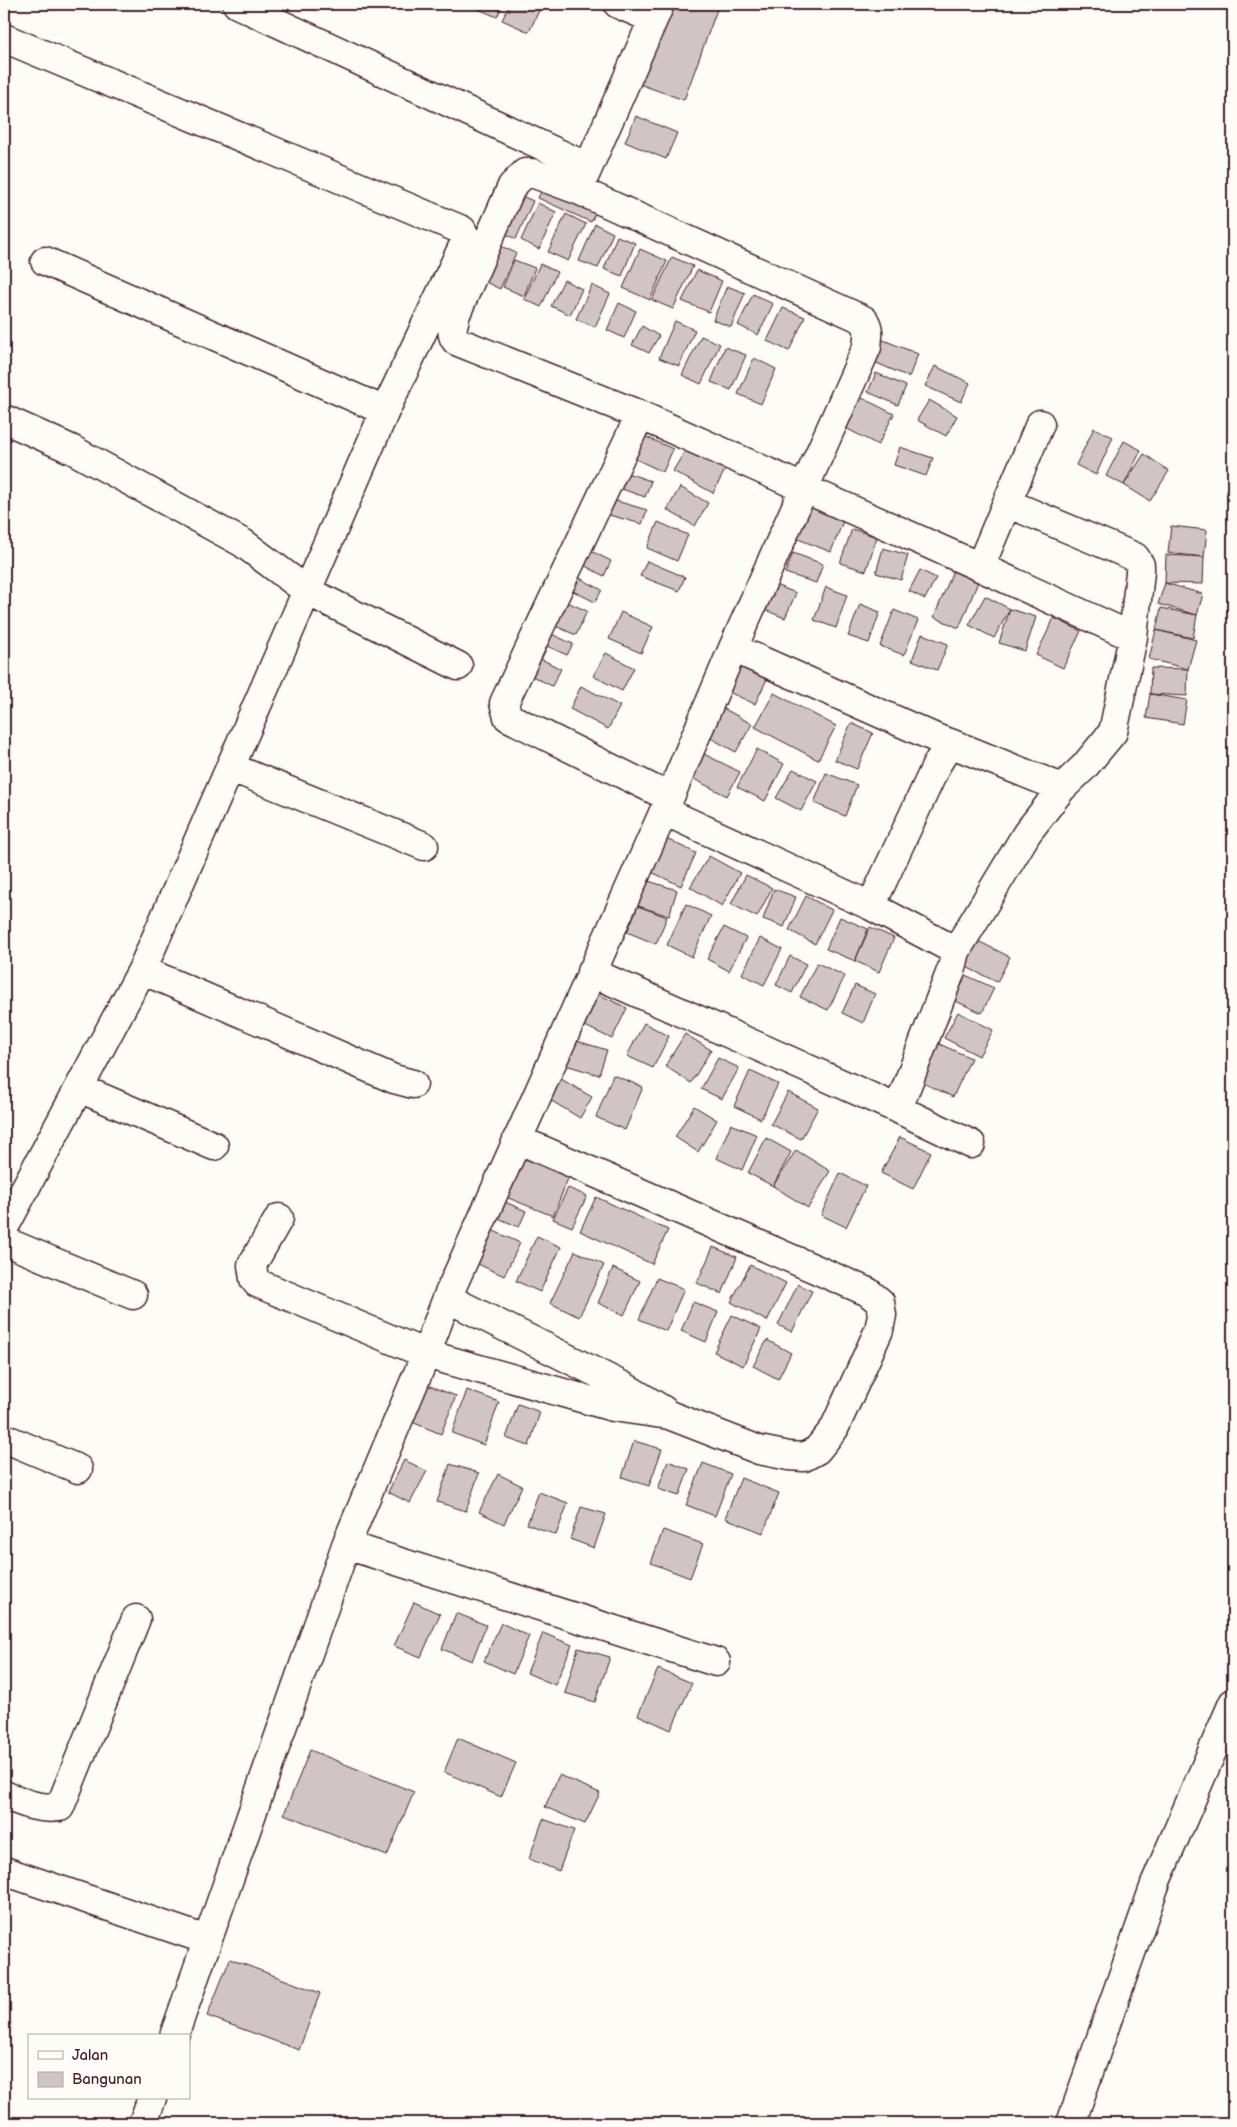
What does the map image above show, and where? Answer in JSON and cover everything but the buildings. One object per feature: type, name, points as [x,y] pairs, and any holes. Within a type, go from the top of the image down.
[{"type":"street","points":[[175,2034],[346,1545],[426,1354],[447,1298],[667,804],[733,648],[867,347],[869,333],[868,325],[864,320],[237,4]]},
{"type":"street","points":[[583,178],[656,12],[618,4]]},
{"type":"street","points":[[4,38],[462,230],[465,236],[464,244],[385,411],[142,970],[4,1228]]},
{"type":"street","points":[[583,178],[532,172],[520,176],[512,186],[456,314],[452,330],[452,337],[456,342],[640,415],[804,490],[980,566],[1133,637]]},
{"type":"street","points":[[45,261],[385,411]]},
{"type":"street","points":[[640,415],[504,703],[508,717],[667,804],[871,906],[956,951]]},
{"type":"street","points":[[4,419],[73,450],[243,543],[307,591],[458,666]]},
{"type":"street","points":[[980,566],[1040,424]]},
{"type":"street","points":[[898,1109],[952,968],[956,951],[1026,833],[1062,788],[1084,768],[1112,732],[1133,637],[1140,572],[1140,565],[1135,557],[1007,503]]},
{"type":"street","points":[[733,648],[938,739],[1062,788]]},
{"type":"street","points":[[871,906],[937,764],[950,743]]},
{"type":"street","points":[[230,767],[424,846]]},
{"type":"street","points":[[142,970],[394,1079],[413,1084]]},
{"type":"street","points":[[591,972],[898,1109],[971,1144]]},
{"type":"street","points":[[79,1088],[214,1146]]},
{"type":"street","points":[[447,1298],[625,1387],[670,1415],[759,1450],[789,1456],[804,1457],[817,1450],[834,1429],[879,1330],[882,1315],[880,1302],[868,1292],[517,1139]]},
{"type":"street","points":[[279,1218],[252,1265],[254,1279],[257,1283],[426,1354],[613,1407],[670,1415]]},
{"type":"street","points":[[4,1241],[133,1295]]},
{"type":"street","points":[[4,1438],[78,1469]]},
{"type":"street","points":[[346,1545],[716,1662]]},
{"type":"street","points":[[4,1795],[32,1807],[46,1809],[60,1807],[136,1619]]},
{"type":"street","points":[[1071,2123],[1158,1879],[1233,1703]]},
{"type":"street","points":[[4,1871],[208,1940]]},
{"type":"street","points":[[143,2123],[151,2100]]}]
